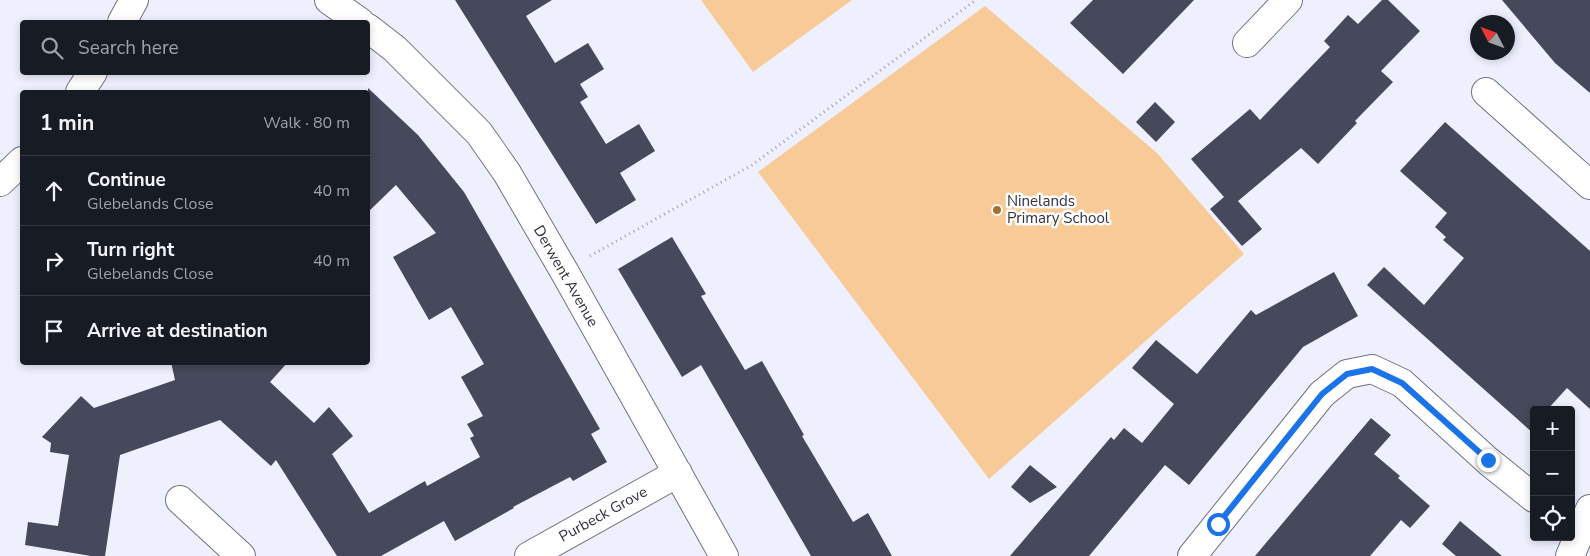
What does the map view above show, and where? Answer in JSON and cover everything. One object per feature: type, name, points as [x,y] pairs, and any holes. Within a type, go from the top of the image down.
[{"type":"street","points":[[123,20],[134,0]]},
{"type":"street","points":[[329,0],[357,20]]},
{"type":"street","points":[[1247,43],[1288,0]]},
{"type":"street","name":"Derwent Avenue","points":[[370,30],[395,49],[479,133],[507,173],[724,556]]},
{"type":"street","points":[[81,90],[91,75]]},
{"type":"street","points":[[1486,92],[1590,185]]},
{"type":"street","points":[[0,182],[20,162]]},
{"type":"street","points":[[1192,556],[1322,394],[1347,374],[1372,369],[1402,383],[1488,460],[1532,496]]},
{"type":"street","name":"Purbeck Grove","points":[[529,556],[678,473]]},
{"type":"street","points":[[180,500],[241,556]]},
{"type":"street","points":[[1575,536],[1590,509]]},
{"type":"path","points":[[564,271],[752,165],[976,0]]},
{"type":"shaded area","points":[[701,0],[852,0],[753,72]]},
{"type":"shaded area","name":"Ninelands Primary School","points":[[985,6],[1157,153],[1244,254],[989,479],[758,172]]},
{"type":"building","points":[[455,0],[552,0],[526,16],[555,63],[588,43],[604,69],[580,84],[588,97],[580,102],[606,144],[639,124],[655,151],[620,173],[636,200],[596,224]]},
{"type":"building","points":[[1093,0],[1194,0],[1123,74],[1070,23]]},
{"type":"building","points":[[1382,0],[1388,0],[1420,31],[1381,71],[1393,82],[1355,121],[1357,123],[1318,164],[1301,148],[1238,201],[1262,229],[1242,246],[1210,209],[1224,197],[1191,159],[1250,109],[1260,120],[1330,47],[1324,41],[1348,15],[1358,24]]},
{"type":"building","points":[[1502,0],[1590,0],[1590,93],[1555,63]]},
{"type":"building","points":[[368,88],[418,135],[464,192],[600,429],[591,434],[607,462],[573,481],[570,477],[513,507],[455,541],[444,521],[381,556],[337,556],[276,460],[271,466],[220,420],[120,455],[105,556],[91,556],[25,545],[28,522],[58,526],[69,455],[50,452],[51,443],[42,437],[81,396],[94,408],[175,380],[172,365],[285,365],[270,382],[314,423],[329,407],[353,436],[332,454],[369,513],[425,481],[427,486],[480,457],[470,438],[474,436],[467,424],[483,416],[461,377],[484,364],[451,307],[429,320],[393,257],[436,233],[396,185],[370,210],[370,90]]},
{"type":"building","points":[[1155,102],[1175,122],[1156,142],[1136,122]]},
{"type":"building","points":[[1445,122],[1590,251],[1590,409],[1567,388],[1551,406],[1530,406],[1530,430],[1367,285],[1384,267],[1424,305],[1464,258],[1443,240],[1446,237],[1435,227],[1447,213],[1400,171]]},
{"type":"building","points":[[672,237],[706,294],[701,296],[745,370],[762,361],[804,435],[802,436],[853,522],[868,513],[892,556],[811,556],[701,365],[682,377],[618,269]]},
{"type":"building","points":[[1334,272],[1358,316],[1303,347],[1189,485],[1165,465],[1089,556],[1010,556],[1111,437],[1114,440],[1124,428],[1142,443],[1174,404],[1132,368],[1156,340],[1197,374],[1251,310],[1256,315]]},
{"type":"building","points":[[1371,418],[1391,435],[1374,454],[1400,476],[1398,478],[1430,506],[1410,528],[1401,520],[1370,556],[1255,556]]},
{"type":"building","points":[[1030,465],[1057,487],[1030,503],[1011,487]]},
{"type":"building","points":[[1460,521],[1502,556],[1456,556],[1442,544]]},
{"type":"place","name":"Ninelands Primary School","points":[[997,210]]},
{"type":"route","points":[[1218,524],[1322,394],[1347,374],[1372,369],[1402,383],[1488,460]]}]
